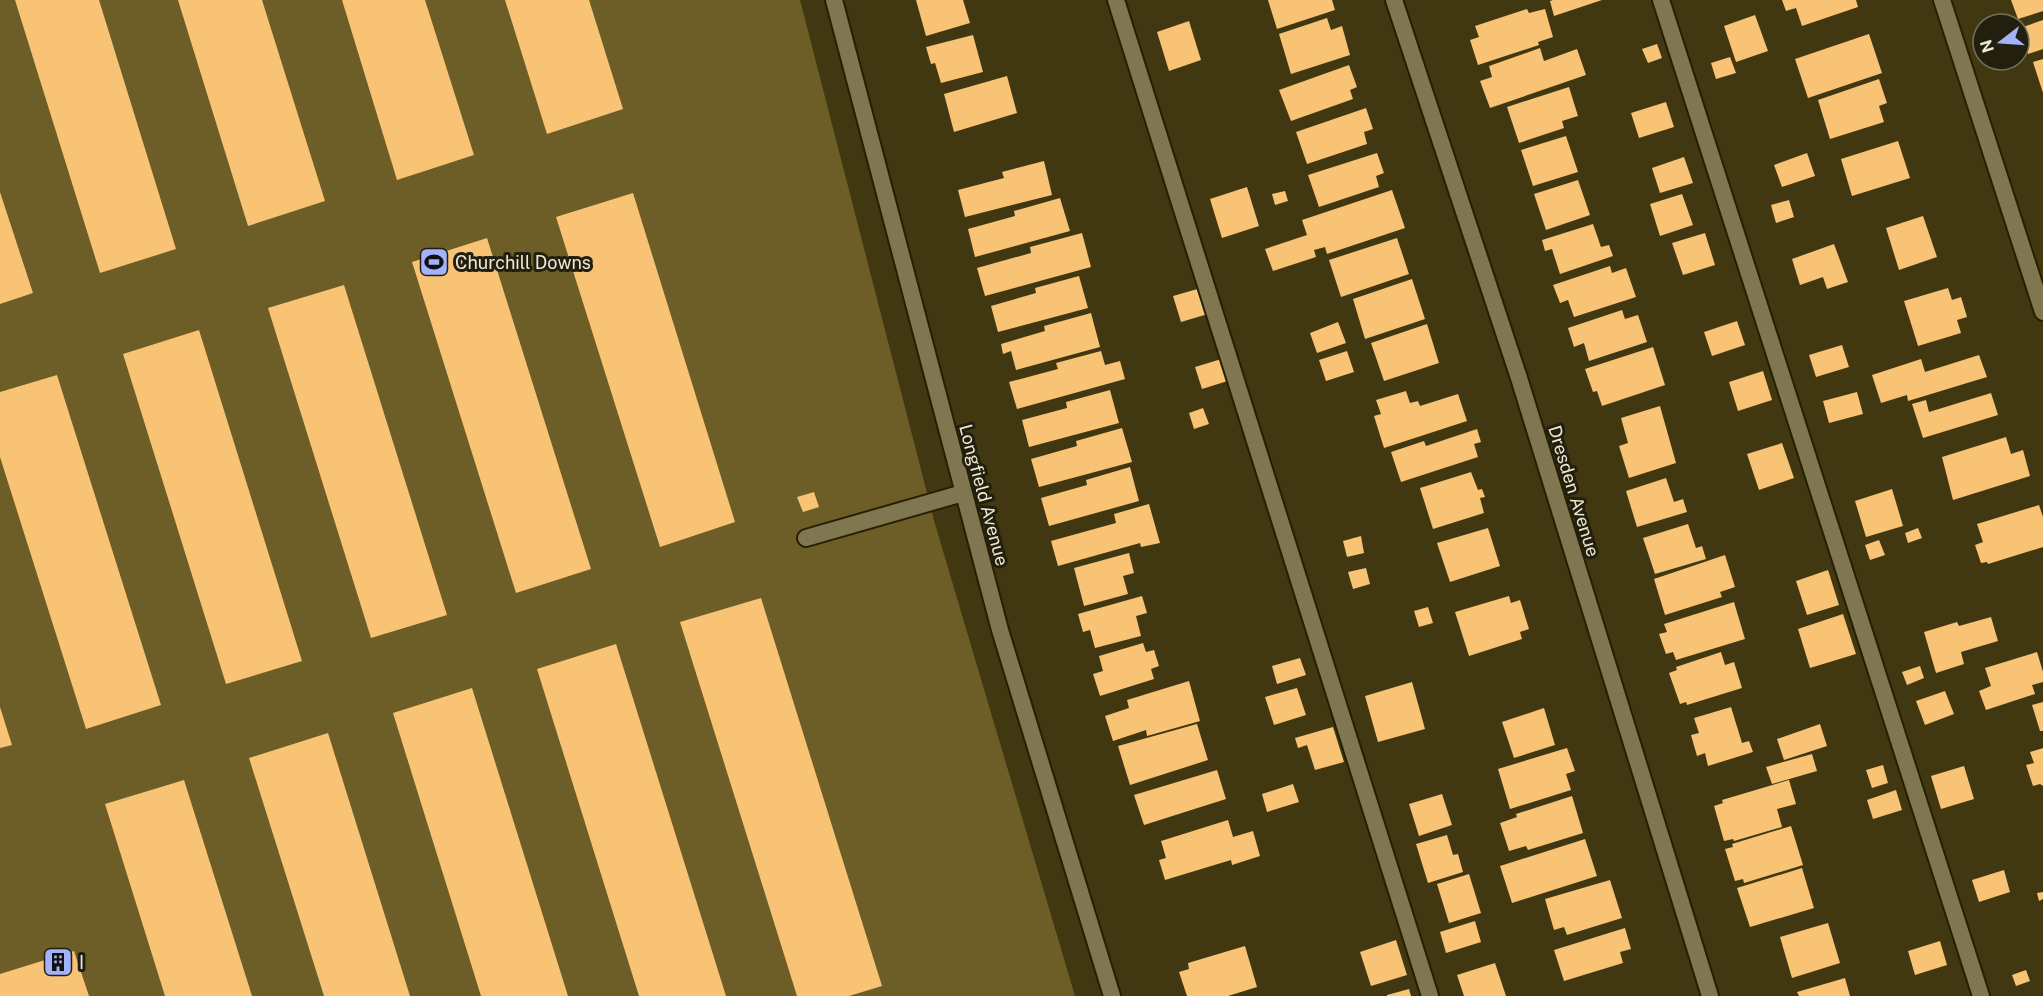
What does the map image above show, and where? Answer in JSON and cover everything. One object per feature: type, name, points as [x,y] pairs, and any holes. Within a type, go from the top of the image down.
[{"type":"street","name":"Longfield Avenue","points":[[834,0],[1000,630],[1112,996]]},
{"type":"street","points":[[1116,0],[1430,996]]},
{"type":"street","name":"Dresden Avenue","points":[[1394,0],[1519,378],[1710,996]]},
{"type":"street","points":[[1661,0],[1981,996]]},
{"type":"street","points":[[1942,0],[2043,312]]},
{"type":"street","points":[[806,538],[963,494]]},
{"type":"shaded area","name":"Churchill Downs","points":[[0,0],[800,0],[935,524],[1075,996],[0,996]]},
{"type":"building","points":[[15,0],[99,0],[176,249],[100,273]]},
{"type":"building","points":[[178,0],[262,0],[325,201],[248,226]]},
{"type":"building","points":[[342,0],[425,0],[474,155],[397,180]]},
{"type":"building","points":[[505,0],[589,0],[623,109],[547,134]]},
{"type":"building","points":[[916,0],[963,0],[970,23],[926,36]]},
{"type":"building","points":[[1268,0],[1332,0],[1335,10],[1277,29]]},
{"type":"building","points":[[1602,0],[1554,16],[1550,1]]},
{"type":"building","points":[[1782,0],[1856,0],[1858,7],[1802,26],[1796,8],[1786,11]]},
{"type":"building","points":[[2011,0],[2043,0],[2043,11],[2031,15],[2031,12],[2015,12]]},
{"type":"building","points":[[1527,9],[1529,13],[1545,9],[1553,37],[1538,42],[1539,45],[1478,65],[1470,40],[1479,37],[1475,26]]},
{"type":"building","points":[[1755,15],[1768,51],[1736,62],[1724,26]]},
{"type":"building","points":[[1327,18],[1331,30],[1342,26],[1350,55],[1291,74],[1279,34]]},
{"type":"building","points":[[2043,20],[2043,49],[2031,53],[2031,24]]},
{"type":"building","points":[[1189,21],[1201,60],[1169,71],[1157,32]]},
{"type":"building","points":[[1869,34],[1882,73],[1808,98],[1795,59]]},
{"type":"building","points":[[973,35],[983,72],[941,83],[935,63],[931,64],[926,47]]},
{"type":"building","points":[[1657,44],[1662,58],[1648,63],[1642,49]]},
{"type":"building","points":[[1540,48],[1544,61],[1577,49],[1586,75],[1490,108],[1480,81],[1492,77],[1489,66]]},
{"type":"building","points":[[1730,57],[1736,73],[1716,79],[1711,63]]},
{"type":"building","points":[[2043,59],[2043,93],[2033,62]]},
{"type":"building","points":[[1349,65],[1357,87],[1350,90],[1353,99],[1291,121],[1279,90]]},
{"type":"building","points":[[1007,76],[1017,113],[954,132],[944,94]]},
{"type":"building","points":[[1879,79],[1887,103],[1879,106],[1884,122],[1830,139],[1818,100]]},
{"type":"building","points":[[1569,87],[1578,116],[1562,121],[1564,128],[1519,143],[1507,107]]},
{"type":"building","points":[[1666,102],[1674,127],[1639,138],[1631,113]]},
{"type":"building","points":[[1366,108],[1373,129],[1364,132],[1367,144],[1307,164],[1296,132]]},
{"type":"building","points":[[1566,136],[1578,172],[1533,186],[1521,150]]},
{"type":"building","points":[[1898,141],[1910,178],[1852,196],[1841,159]]},
{"type":"building","points":[[1377,153],[1384,173],[1376,176],[1379,187],[1319,207],[1308,175]]},
{"type":"building","points":[[1807,153],[1815,176],[1782,187],[1774,165]]},
{"type":"building","points":[[1684,157],[1693,183],[1660,193],[1652,168]]},
{"type":"building","points":[[1044,161],[1052,195],[965,217],[958,190],[1004,178],[1002,172]]},
{"type":"building","points":[[1578,180],[1590,215],[1546,230],[1534,194]]},
{"type":"building","points":[[1247,187],[1259,226],[1222,238],[1210,199]]},
{"type":"building","points":[[1392,190],[1405,228],[1327,254],[1325,247],[1314,250],[1316,257],[1273,271],[1265,249],[1307,235],[1302,220]]},
{"type":"building","points":[[1285,191],[1288,201],[1275,205],[1272,194]]},
{"type":"building","points":[[0,192],[33,293],[0,304]]},
{"type":"building","points":[[633,193],[735,522],[660,547],[556,217]]},
{"type":"building","points":[[1682,194],[1693,225],[1660,236],[1650,204]]},
{"type":"building","points":[[1060,198],[1070,231],[975,257],[968,229],[1015,216],[1014,211]]},
{"type":"building","points":[[1789,200],[1794,217],[1776,223],[1771,205]]},
{"type":"building","points":[[1923,216],[1937,257],[1899,270],[1886,228]]},
{"type":"building","points":[[1593,224],[1601,247],[1609,245],[1613,256],[1560,274],[1552,249],[1545,251],[1542,240]]},
{"type":"building","points":[[1082,233],[1091,267],[985,296],[977,268],[1031,253],[1030,247]]},
{"type":"building","points":[[1705,233],[1715,265],[1683,275],[1672,243]]},
{"type":"building","points":[[487,238],[591,569],[516,593],[412,262]]},
{"type":"building","points":[[1397,238],[1409,274],[1341,297],[1329,260]]},
{"type":"building","points":[[1834,244],[1848,282],[1827,289],[1823,277],[1800,285],[1792,259]]},
{"type":"building","points":[[1610,266],[1612,273],[1626,268],[1636,297],[1574,317],[1568,300],[1560,303],[1553,285]]},
{"type":"building","points":[[1079,276],[1088,308],[998,332],[991,306],[1036,293],[1035,288]]},
{"type":"building","points":[[1412,279],[1425,319],[1365,339],[1353,299]]},
{"type":"building","points":[[344,285],[447,615],[371,638],[268,308]]},
{"type":"building","points":[[1201,288],[1208,314],[1181,322],[1173,296]]},
{"type":"building","points":[[1948,288],[1952,300],[1961,297],[1967,317],[1957,320],[1961,333],[1918,346],[1904,301]]},
{"type":"building","points":[[1622,310],[1625,319],[1638,315],[1647,342],[1589,361],[1584,343],[1574,347],[1568,328]]},
{"type":"building","points":[[1091,313],[1100,347],[1016,370],[1011,351],[1003,354],[1001,344],[1045,331],[1044,326]]},
{"type":"building","points":[[1737,321],[1745,345],[1712,356],[1704,332]]},
{"type":"building","points":[[1338,322],[1346,343],[1317,353],[1310,333]]},
{"type":"building","points":[[1427,324],[1439,363],[1384,381],[1371,343]]},
{"type":"building","points":[[199,330],[302,661],[226,684],[123,354]]},
{"type":"building","points":[[1842,345],[1849,367],[1816,377],[1809,355]]},
{"type":"building","points":[[1653,347],[1665,385],[1602,406],[1597,391],[1593,392],[1585,369]]},
{"type":"building","points":[[1101,351],[1105,365],[1120,361],[1125,379],[1017,409],[1009,382],[1058,369],[1056,363]]},
{"type":"building","points":[[1347,351],[1354,372],[1326,381],[1319,360]]},
{"type":"building","points":[[1979,355],[1987,377],[1908,401],[1907,395],[1881,403],[1872,375],[1921,359],[1925,372]]},
{"type":"building","points":[[1228,357],[1234,379],[1202,389],[1195,367]]},
{"type":"building","points":[[1763,371],[1772,400],[1738,411],[1729,382]]},
{"type":"building","points":[[57,375],[161,705],[86,729],[0,457],[0,392]]},
{"type":"building","points":[[1110,390],[1119,423],[1029,447],[1022,420],[1067,408],[1066,402]]},
{"type":"building","points":[[1406,391],[1410,403],[1418,401],[1420,406],[1458,394],[1467,421],[1384,448],[1374,416],[1381,414],[1376,400]]},
{"type":"building","points":[[1857,392],[1863,414],[1829,423],[1823,401]]},
{"type":"building","points":[[1991,393],[1998,415],[1923,438],[1912,404],[1926,400],[1929,412]]},
{"type":"building","points":[[1660,406],[1676,463],[1629,478],[1619,446],[1628,443],[1621,418]]},
{"type":"building","points":[[1203,408],[1209,424],[1194,429],[1189,413]]},
{"type":"building","points":[[1122,428],[1132,462],[1039,487],[1031,459],[1077,446],[1076,441]]},
{"type":"building","points":[[1477,429],[1481,442],[1474,444],[1478,457],[1401,482],[1391,452],[1424,441],[1426,446]]},
{"type":"building","points":[[2006,437],[2011,454],[2023,450],[2030,476],[1953,500],[1942,457]]},
{"type":"building","points":[[1782,443],[1794,478],[1759,490],[1747,454]]},
{"type":"building","points":[[1130,467],[1139,501],[1049,526],[1041,498],[1087,485],[1086,480]]},
{"type":"building","points":[[1471,472],[1478,490],[1482,489],[1485,497],[1480,498],[1484,513],[1433,529],[1420,488]]},
{"type":"building","points":[[1666,478],[1674,502],[1683,499],[1687,512],[1637,527],[1626,491]]},
{"type":"building","points":[[1892,489],[1903,526],[1866,537],[1855,501]]},
{"type":"building","points":[[814,492],[819,507],[803,512],[797,497]]},
{"type":"building","points":[[1149,504],[1160,543],[1141,547],[1140,543],[1058,566],[1051,541],[1116,523],[1114,514]]},
{"type":"building","points":[[2039,505],[2043,517],[2043,547],[1988,564],[1987,562],[1981,563],[1975,545],[1983,542],[1977,524]]},
{"type":"building","points":[[1688,524],[1696,548],[1702,546],[1706,559],[1655,574],[1643,538]]},
{"type":"building","points":[[1488,528],[1500,566],[1450,582],[1437,543]]},
{"type":"building","points":[[1918,528],[1922,538],[1908,543],[1905,533]]},
{"type":"building","points":[[1361,536],[1364,553],[1347,557],[1343,541]]},
{"type":"building","points":[[1879,540],[1885,555],[1870,560],[1865,545]]},
{"type":"building","points":[[1129,553],[1134,573],[1123,576],[1128,594],[1084,606],[1074,568]]},
{"type":"building","points":[[1725,555],[1735,587],[1720,592],[1722,597],[1665,615],[1654,579]]},
{"type":"building","points":[[1366,568],[1370,584],[1353,589],[1348,572]]},
{"type":"building","points":[[1828,570],[1839,605],[1807,615],[1796,581]]},
{"type":"building","points":[[1142,596],[1147,613],[1136,616],[1141,636],[1095,648],[1090,630],[1083,632],[1078,614]]},
{"type":"building","points":[[1509,596],[1511,603],[1520,600],[1529,629],[1520,632],[1522,639],[1469,656],[1455,612]]},
{"type":"building","points":[[761,598],[882,986],[849,996],[797,996],[680,622]]},
{"type":"building","points":[[1734,602],[1745,639],[1676,660],[1673,652],[1666,654],[1659,634],[1667,632],[1664,624]]},
{"type":"building","points":[[1428,607],[1433,623],[1419,627],[1414,611]]},
{"type":"building","points":[[1843,614],[1856,654],[1810,668],[1798,629]]},
{"type":"building","points":[[1991,617],[1998,641],[1961,652],[1964,664],[1936,673],[1924,632],[1957,622],[1959,626]]},
{"type":"building","points":[[1143,643],[1146,652],[1154,650],[1159,666],[1151,669],[1154,679],[1100,696],[1093,674],[1103,671],[1099,656]]},
{"type":"building","points":[[616,644],[726,996],[639,996],[537,669]]},
{"type":"building","points":[[1721,652],[1725,665],[1734,662],[1742,688],[1687,705],[1686,702],[1680,704],[1669,673],[1677,670],[1676,667]]},
{"type":"building","points":[[2037,652],[2043,672],[2043,682],[2032,685],[2035,694],[1986,710],[1979,691],[1991,686],[1985,668]]},
{"type":"building","points":[[1300,658],[1306,675],[1277,684],[1272,666]]},
{"type":"building","points":[[1920,666],[1924,678],[1907,685],[1902,672]]},
{"type":"building","points":[[1189,681],[1200,721],[1147,736],[1146,730],[1113,741],[1105,716],[1129,708],[1127,700]]},
{"type":"building","points":[[1412,682],[1425,729],[1378,742],[1365,696]]},
{"type":"building","points":[[472,688],[568,996],[481,996],[393,713]]},
{"type":"building","points":[[1297,688],[1306,715],[1274,725],[1265,697]]},
{"type":"building","points":[[1945,691],[1954,714],[1925,725],[1916,701]]},
{"type":"building","points":[[2043,702],[2043,731],[2040,731],[2032,705]]},
{"type":"building","points":[[0,707],[12,745],[0,748]]},
{"type":"building","points":[[1731,707],[1742,743],[1749,741],[1753,752],[1708,766],[1705,753],[1697,756],[1691,735],[1699,733],[1694,718]]},
{"type":"building","points":[[1544,708],[1555,745],[1514,758],[1502,722]]},
{"type":"building","points":[[1197,724],[1208,760],[1130,785],[1118,746]]},
{"type":"building","points":[[1820,724],[1827,746],[1784,760],[1777,739]]},
{"type":"building","points":[[1333,727],[1344,762],[1315,770],[1307,745],[1298,748],[1295,738]]},
{"type":"building","points":[[328,733],[410,996],[324,996],[249,758]]},
{"type":"building","points":[[1567,748],[1575,771],[1566,774],[1571,790],[1510,809],[1498,769]]},
{"type":"building","points":[[2043,748],[2043,786],[2040,784],[2033,786],[2026,765],[2034,763],[2030,752]]},
{"type":"building","points":[[1812,754],[1817,771],[1772,784],[1766,767]]},
{"type":"building","points":[[1883,765],[1888,783],[1872,788],[1866,770]]},
{"type":"building","points":[[1964,766],[1974,799],[1941,809],[1931,776]]},
{"type":"building","points":[[1217,770],[1226,799],[1144,825],[1134,795]]},
{"type":"building","points":[[184,780],[252,996],[165,996],[105,804]]},
{"type":"building","points":[[1789,780],[1796,804],[1777,809],[1782,827],[1734,841],[1733,839],[1724,841],[1714,806],[1723,803],[1722,800]]},
{"type":"building","points":[[1293,784],[1299,802],[1267,812],[1262,794]]},
{"type":"building","points":[[1896,790],[1902,810],[1873,819],[1867,800]]},
{"type":"building","points":[[1442,794],[1452,825],[1419,836],[1409,804]]},
{"type":"building","points":[[1572,796],[1583,833],[1528,850],[1526,846],[1509,851],[1500,823],[1517,817],[1516,814]]},
{"type":"building","points":[[1228,820],[1233,837],[1253,831],[1260,856],[1232,865],[1231,860],[1165,880],[1159,860],[1166,858],[1161,841]]},
{"type":"building","points":[[1791,826],[1803,865],[1744,883],[1743,879],[1735,881],[1725,849],[1733,847],[1732,844]]},
{"type":"building","points":[[1447,835],[1453,855],[1458,854],[1463,872],[1428,883],[1416,844]]},
{"type":"building","points":[[1585,839],[1597,876],[1512,903],[1500,866]]},
{"type":"building","points":[[1802,868],[1814,908],[1750,927],[1737,888]]},
{"type":"building","points":[[2004,870],[2010,892],[1979,902],[1972,880]]},
{"type":"building","points":[[1469,874],[1481,913],[1449,923],[1437,884]]},
{"type":"building","points":[[1610,880],[1622,918],[1567,935],[1564,927],[1554,930],[1545,899]]},
{"type":"building","points":[[2043,892],[2043,899],[2039,901],[2037,893]]},
{"type":"building","points":[[1475,921],[1481,942],[1446,953],[1440,932]]},
{"type":"building","points":[[1828,923],[1840,963],[1792,978],[1780,937]]},
{"type":"building","points":[[1625,928],[1631,949],[1620,952],[1623,963],[1564,981],[1554,950]]},
{"type":"building","points":[[1396,940],[1407,975],[1371,986],[1360,952]]},
{"type":"building","points":[[1940,941],[1947,965],[1915,975],[1908,951]]},
{"type":"building","points":[[1245,946],[1257,987],[1228,996],[1187,996],[1179,972],[1189,969],[1188,963]]},
{"type":"building","name":"I","points":[[74,951],[89,996],[0,996],[0,974]]},
{"type":"building","points":[[1495,963],[1506,996],[1464,996],[1457,975]]},
{"type":"building","points":[[2026,970],[2030,981],[2016,986],[2012,975]]},
{"type":"building","points":[[1845,978],[1850,996],[1799,996],[1797,992]]},
{"type":"building","points":[[1409,989],[1411,996],[1387,996],[1387,995]]},
{"type":"place","name":"Churchill Downs","points":[[434,262]]},
{"type":"place","name":"I","points":[[58,962]]}]
